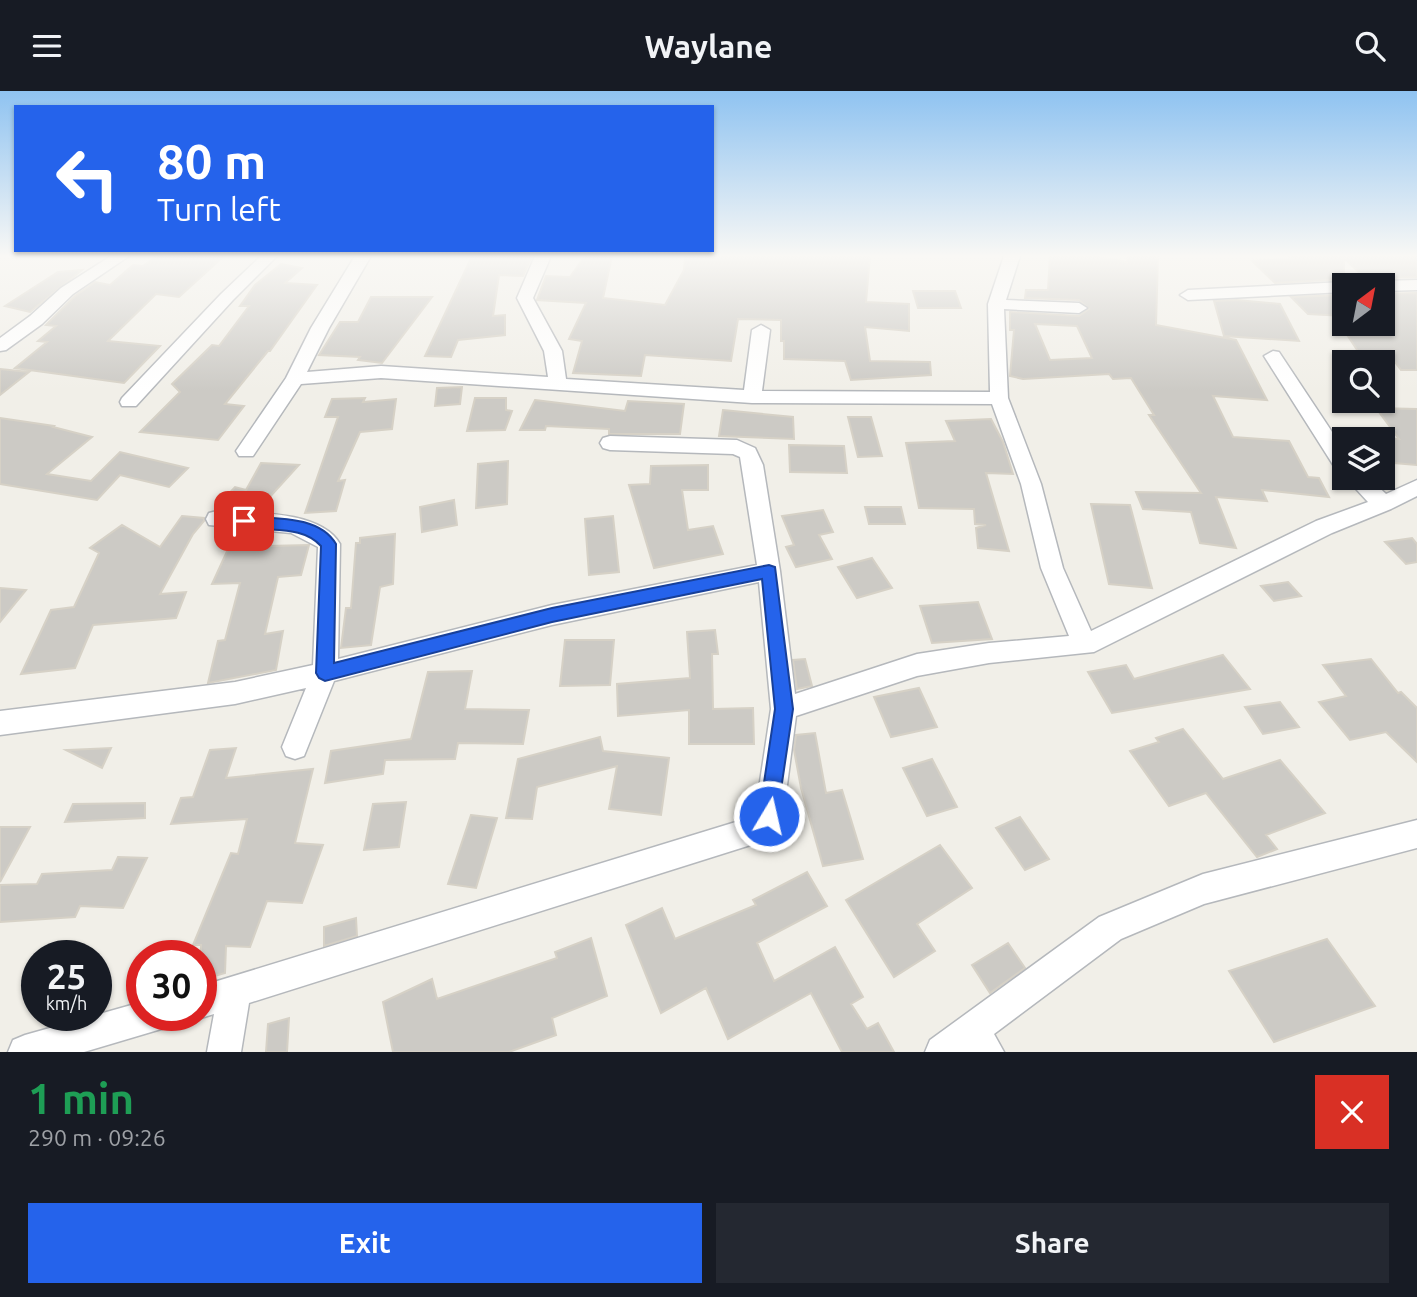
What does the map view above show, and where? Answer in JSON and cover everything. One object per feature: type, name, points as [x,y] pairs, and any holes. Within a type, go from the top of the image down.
[{"type":"street","points":[[0,347],[36,320],[56,301]]},
{"type":"street","points":[[129,402],[223,301]]},
{"type":"street","points":[[246,451],[295,379],[336,301]]},
{"type":"street","points":[[527,301],[553,351],[558,384]]},
{"type":"street","points":[[997,301],[999,398],[1031,484],[1052,568],[1084,645]]},
{"type":"street","points":[[996,304],[1079,308]]},
{"type":"street","points":[[0,325],[36,320]]},
{"type":"street","points":[[752,397],[761,330]]},
{"type":"street","points":[[1273,356],[1332,447]]},
{"type":"street","points":[[295,379],[381,372],[752,397],[999,398]]},
{"type":"street","points":[[217,998],[747,833],[769,816],[784,709],[769,571],[753,465],[748,453],[737,447],[610,443]]},
{"type":"street","points":[[784,709],[917,665],[989,653],[1084,645],[1324,527],[1417,488]]},
{"type":"street","points":[[1369,490],[1384,504]]},
{"type":"street","points":[[217,519],[299,526],[318,533],[329,544],[325,673],[295,747]]},
{"type":"street","points":[[0,723],[235,693],[552,615],[769,571]]},
{"type":"street","points":[[966,1046],[1110,928],[1203,889],[1417,834]]},
{"type":"street","points":[[224,1052],[234,993]]},
{"type":"street","points":[[25,1052],[126,1023]]},
{"type":"building","points":[[13,301],[44,301],[30,312],[5,306]]},
{"type":"building","points":[[70,301],[149,301],[108,341],[160,346],[124,383],[15,368],[47,342],[38,341],[56,326],[46,325]]},
{"type":"building","points":[[244,301],[306,301],[270,351],[225,404],[244,406],[218,440],[140,432],[180,392],[172,384],[212,345],[219,346],[249,306],[240,306]]},
{"type":"building","points":[[369,301],[429,301],[382,363],[358,360],[360,357],[319,355],[340,322],[358,322]]},
{"type":"building","points":[[451,301],[495,301],[493,316],[505,315],[505,335],[458,340],[451,357],[425,356]]},
{"type":"building","points":[[551,301],[628,301],[665,305],[667,301],[866,301],[909,304],[909,331],[865,327],[870,361],[930,362],[931,375],[851,380],[845,361],[784,359],[781,320],[738,319],[731,361],[645,355],[641,376],[573,373],[582,341],[569,339],[586,303]]},
{"type":"building","points":[[916,301],[958,301],[961,308],[918,308]]},
{"type":"building","points":[[1080,301],[1157,301],[1156,325],[1236,340],[1267,400],[1213,396],[1233,437],[1289,441],[1308,477],[1319,478],[1329,497],[1262,490],[1267,501],[1216,497],[1236,548],[1200,543],[1191,512],[1143,509],[1136,492],[1201,493],[1149,415],[1154,415],[1131,378],[1113,379],[1109,374],[1023,379],[1010,376],[1014,330],[1010,330],[1010,312],[1079,316],[1089,309]],"holes":[[[1035,324],[1077,326],[1092,358],[1050,360]]]},
{"type":"building","points":[[1214,301],[1280,304],[1299,341],[1224,336]]},
{"type":"building","points":[[1295,301],[1332,301],[1332,315],[1308,314]]},
{"type":"building","points":[[1395,301],[1417,301],[1417,370],[1401,370],[1395,362],[1395,350],[1357,350],[1348,336],[1395,336]]},
{"type":"building","points":[[0,369],[29,372],[0,395]]},
{"type":"building","points":[[462,387],[460,404],[435,406],[437,388]]},
{"type":"building","points":[[365,398],[363,402],[396,399],[392,429],[360,432],[338,481],[345,480],[336,511],[305,513],[338,417],[325,417],[332,399]]},
{"type":"building","points":[[475,398],[506,398],[506,410],[512,411],[505,430],[467,431]]},
{"type":"building","points":[[535,400],[625,411],[628,401],[684,404],[680,434],[609,434],[609,429],[546,426],[545,430],[520,430]]},
{"type":"building","points":[[1395,408],[1417,409],[1417,465],[1395,463],[1395,439],[1399,439],[1395,427],[1390,427],[1380,413],[1395,413]]},
{"type":"building","points":[[723,410],[793,417],[794,439],[719,436]]},
{"type":"building","points":[[848,417],[871,417],[882,456],[858,457]]},
{"type":"building","points":[[0,418],[54,426],[92,437],[47,474],[91,481],[120,452],[188,468],[169,487],[120,475],[97,500],[0,484]]},
{"type":"building","points":[[991,419],[1003,442],[1013,474],[986,473],[1009,551],[978,548],[976,528],[986,525],[975,524],[974,509],[919,508],[906,443],[955,441],[946,421]]},
{"type":"building","points":[[789,445],[844,446],[847,473],[790,472]]},
{"type":"building","points":[[508,461],[507,504],[476,508],[478,464]]},
{"type":"building","points":[[261,463],[299,465],[258,510],[217,506],[235,487],[246,490]]},
{"type":"building","points":[[708,465],[708,490],[682,490],[688,530],[713,526],[723,554],[654,568],[629,485],[650,484],[651,466]]},
{"type":"building","points":[[454,500],[457,525],[422,532],[420,507]]},
{"type":"building","points":[[1091,504],[1130,505],[1152,588],[1109,584]]},
{"type":"building","points":[[865,507],[901,507],[905,524],[869,524]]},
{"type":"building","points":[[823,510],[833,532],[819,535],[832,559],[796,567],[786,547],[794,545],[782,516]]},
{"type":"building","points":[[182,516],[204,518],[204,521],[193,534],[160,594],[186,592],[176,618],[93,625],[75,668],[21,674],[51,610],[74,607],[99,553],[90,548],[122,525],[160,547]]},
{"type":"building","points":[[613,516],[619,572],[589,575],[585,519]]},
{"type":"building","points":[[395,534],[393,584],[380,587],[371,645],[341,648],[346,608],[351,608],[356,543],[360,543],[360,538]]},
{"type":"building","points":[[1412,538],[1417,544],[1417,562],[1406,564],[1385,542]]},
{"type":"building","points":[[309,545],[301,575],[278,577],[265,634],[283,631],[276,670],[208,683],[218,641],[225,640],[240,583],[212,584],[229,547]]},
{"type":"building","points":[[872,558],[892,588],[857,598],[838,567]]},
{"type":"building","points":[[1288,582],[1301,596],[1274,601],[1261,586]]},
{"type":"building","points":[[0,588],[26,590],[0,622]]},
{"type":"building","points":[[978,602],[992,639],[932,643],[920,606]]},
{"type":"building","points":[[715,630],[718,654],[712,654],[713,709],[753,708],[754,744],[689,744],[689,710],[618,716],[617,684],[690,678],[687,632]]},
{"type":"building","points":[[565,640],[614,640],[610,685],[560,686]]},
{"type":"building","points":[[1223,655],[1250,689],[1112,713],[1088,672],[1126,665],[1134,679]]},
{"type":"building","points":[[805,659],[812,686],[797,689],[793,660]]},
{"type":"building","points":[[1371,659],[1398,693],[1401,692],[1417,708],[1417,762],[1386,732],[1350,740],[1319,702],[1346,696],[1323,665]]},
{"type":"building","points":[[472,671],[465,709],[529,710],[523,744],[458,743],[455,759],[385,760],[383,774],[325,783],[331,751],[411,739],[428,672]]},
{"type":"building","points":[[919,688],[937,727],[891,737],[874,697]]},
{"type":"building","points":[[1280,702],[1299,727],[1263,734],[1245,707]]},
{"type":"building","points":[[1183,729],[1223,779],[1280,760],[1325,813],[1266,835],[1277,849],[1257,857],[1206,793],[1169,806],[1130,751],[1159,742],[1156,738]]},
{"type":"building","points":[[815,733],[826,793],[842,790],[863,859],[823,866],[801,788],[794,750],[796,735]]},
{"type":"building","points":[[600,737],[603,751],[669,758],[661,815],[609,809],[617,766],[537,787],[532,819],[506,818],[518,759]]},
{"type":"building","points":[[111,748],[102,768],[66,750]]},
{"type":"building","points":[[236,748],[226,778],[313,769],[295,843],[323,845],[302,903],[267,901],[250,947],[226,946],[225,973],[217,975],[217,940],[195,940],[231,853],[238,854],[247,819],[171,824],[181,798],[193,797],[210,750]]},
{"type":"building","points":[[932,759],[957,807],[927,816],[903,768]]},
{"type":"building","points":[[406,802],[399,847],[364,850],[373,804]]},
{"type":"building","points":[[145,803],[145,818],[65,822],[73,804]]},
{"type":"building","points":[[471,815],[497,818],[476,888],[448,884]]},
{"type":"building","points":[[1020,817],[1049,859],[1025,870],[996,828]]},
{"type":"building","points":[[0,827],[30,827],[0,882]]},
{"type":"building","points":[[940,845],[972,888],[917,924],[935,951],[894,977],[846,900]]},
{"type":"building","points":[[118,857],[147,858],[123,908],[80,906],[75,917],[0,922],[0,885],[37,884],[42,874],[112,870]]},
{"type":"building","points":[[807,872],[827,906],[757,943],[774,981],[835,947],[863,997],[851,1004],[867,1029],[878,1023],[894,1052],[842,1052],[811,993],[728,1039],[706,988],[661,1013],[626,925],[662,908],[675,939],[756,905],[753,900]]},
{"type":"building","points":[[356,918],[357,936],[324,946],[324,927]]},
{"type":"building","points":[[591,938],[607,996],[552,1018],[556,1035],[509,1052],[393,1052],[383,1002],[432,979],[437,999],[557,958],[555,952]]},
{"type":"building","points":[[1327,939],[1375,1006],[1274,1042],[1229,971]]},
{"type":"building","points":[[1008,943],[1025,968],[990,993],[972,965]]},
{"type":"building","points":[[289,1018],[287,1052],[266,1052],[268,1024]]},
{"type":"route","points":[[244,521],[299,526],[318,533],[329,544],[325,673],[552,615],[769,571],[784,709],[769,816]]}]
